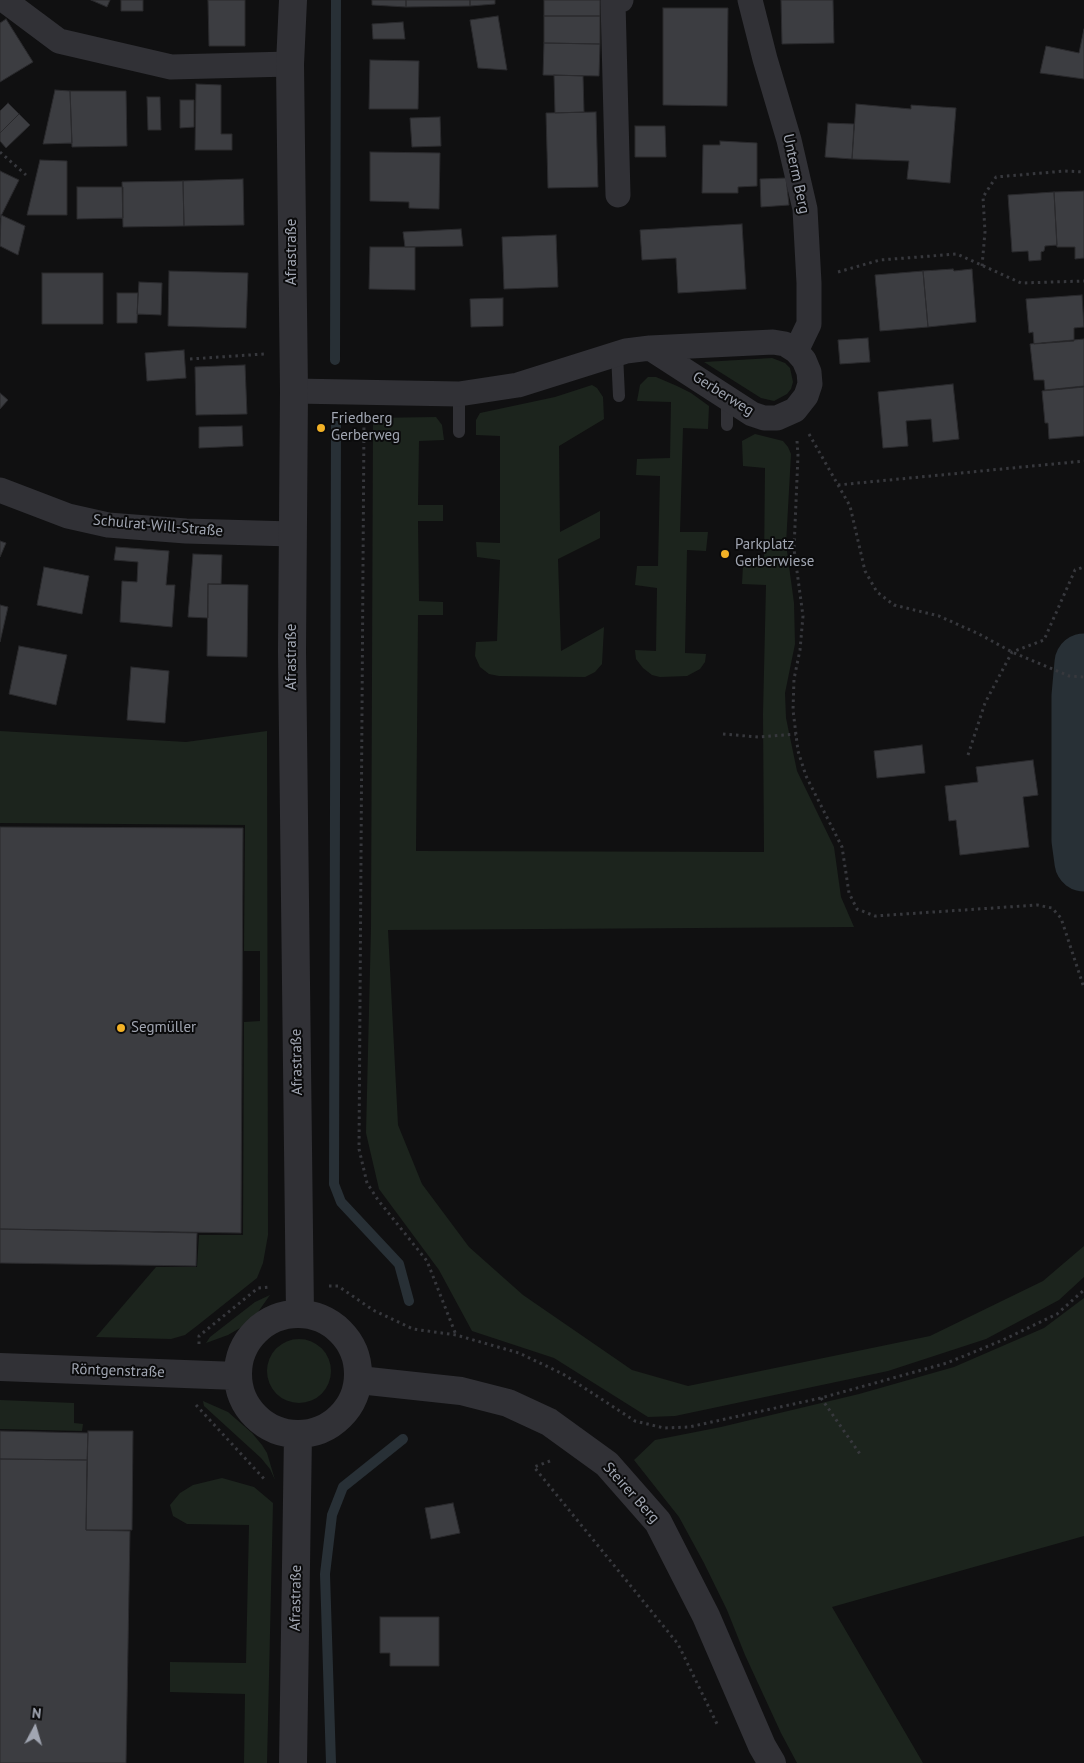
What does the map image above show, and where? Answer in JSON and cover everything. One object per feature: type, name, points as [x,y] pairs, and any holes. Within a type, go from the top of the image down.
[{"type":"street","points":[[4,0],[60,41],[171,67],[290,64]]},
{"type":"street","name":"Afrastraße","points":[[293,0],[290,64],[294,391],[292,534],[300,1314]]},
{"type":"street","points":[[618,195],[613,2],[621,0]]},
{"type":"street","name":"Unterm Berg","points":[[750,0],[789,140],[805,209],[809,324],[796,350]]},
{"type":"street","points":[[294,391],[459,394],[518,385],[616,354],[650,348],[773,342],[786,344],[796,350],[804,360],[809,372],[810,384],[806,396],[795,410]]},
{"type":"street","name":"Gerberweg","points":[[650,348],[752,414],[764,418],[777,418],[795,410]]},
{"type":"street","name":"Schulrat-Will-Straße","points":[[0,490],[68,516],[108,525],[186,531],[292,534]]},
{"type":"street","points":[[300,1314],[320,1318],[337,1327],[350,1342],[357,1360],[359,1380],[354,1399],[343,1415],[328,1427],[309,1434],[290,1434],[271,1429],[254,1416],[243,1399],[237,1376],[239,1359],[247,1341],[262,1325],[280,1316],[300,1314]]},
{"type":"street","name":"Röntgenstraße","points":[[0,1367],[237,1376]]},
{"type":"street","name":"Steirer Berg","points":[[359,1380],[461,1391],[508,1403],[549,1422],[607,1464],[658,1522],[706,1616],[762,1746],[772,1763]]},
{"type":"street","name":"Afrastraße","points":[[293,1763],[298,1434]]},
{"type":"lane","points":[[616,354],[619,396]]},
{"type":"lane","points":[[459,394],[459,432]]},
{"type":"lane","points":[[727,398],[727,425]]},
{"type":"path","points":[[0,152],[26,175]]},
{"type":"path","points":[[982,266],[985,232],[983,197],[996,177],[1084,172]]},
{"type":"path","points":[[809,283],[854,266],[880,260],[957,254],[1021,283],[1084,281]]},
{"type":"path","points":[[190,359],[293,352]]},
{"type":"path","points":[[364,393],[358,1150],[367,1183],[378,1200],[427,1261],[456,1336]]},
{"type":"path","points":[[795,410],[850,506],[865,570],[876,592],[894,605],[939,616],[980,634],[1012,652],[1069,676],[1084,677]]},
{"type":"path","points":[[795,410],[798,455],[794,549],[803,616],[800,650],[794,680],[793,710],[798,751],[806,776],[842,847],[849,892],[857,909],[875,916],[1037,905],[1052,908],[1061,918],[1084,988]]},
{"type":"path","points":[[838,485],[1084,461]]},
{"type":"path","points":[[968,755],[984,703],[1012,652],[1044,640],[1075,570],[1084,567]]},
{"type":"path","points":[[723,734],[758,737],[796,734]]},
{"type":"path","points":[[267,1482],[196,1406],[199,1336],[258,1288],[338,1286],[373,1310],[413,1329],[456,1336],[519,1354],[563,1374],[635,1421],[664,1428],[689,1427],[820,1398],[948,1363],[994,1344],[1057,1314],[1084,1290]]},
{"type":"path","points":[[820,1398],[860,1454]]},
{"type":"path","points":[[584,1447],[534,1467],[678,1644],[719,1729]]},
{"type":"shaded area","points":[[772,358],[785,363],[790,368],[793,382],[787,394],[774,401],[761,398],[704,362]]},
{"type":"shaded area","points":[[648,377],[656,377],[677,386],[709,406],[708,429],[683,428],[680,532],[708,532],[706,551],[687,550],[685,653],[706,654],[705,662],[700,669],[687,676],[660,677],[652,675],[636,659],[635,650],[656,651],[657,588],[635,585],[637,566],[658,566],[660,476],[636,475],[637,459],[670,458],[671,402],[637,401],[640,385]]},
{"type":"shaded area","points":[[592,385],[597,388],[603,397],[604,419],[559,446],[560,532],[600,511],[600,538],[558,559],[561,651],[604,627],[602,664],[595,672],[585,677],[499,676],[489,674],[480,667],[475,656],[476,642],[497,641],[500,560],[477,557],[476,542],[500,543],[500,436],[476,435],[476,420],[480,413],[555,397]]},
{"type":"shaded area","points":[[436,417],[442,425],[444,440],[419,441],[418,505],[443,505],[443,521],[418,521],[419,601],[443,602],[443,615],[418,615],[416,851],[764,852],[763,714],[766,585],[742,584],[743,566],[764,567],[765,468],[743,466],[742,441],[755,434],[783,441],[791,454],[786,544],[794,603],[795,644],[785,693],[786,718],[797,771],[834,847],[841,897],[854,927],[388,930],[398,1125],[422,1184],[469,1247],[523,1295],[632,1370],[688,1386],[930,1336],[1043,1281],[1084,1246],[1084,1277],[1059,1300],[986,1339],[888,1371],[675,1416],[648,1417],[554,1358],[472,1331],[439,1270],[379,1189],[366,1133],[371,928],[373,418]]},
{"type":"shaded area","points":[[0,731],[186,742],[267,731],[268,1235],[263,1263],[257,1278],[185,1335],[171,1339],[96,1337],[156,1267],[197,1267],[199,1235],[243,1235],[244,1022],[260,1021],[260,951],[244,951],[245,825],[0,823]]},
{"type":"shaded area","points":[[270,1295],[258,1312],[240,1328],[228,1335],[206,1343],[210,1337],[255,1302]]},
{"type":"shaded area","points":[[1084,1298],[1084,1536],[832,1607],[923,1763],[797,1763],[781,1733],[745,1655],[727,1610],[704,1563],[679,1517],[634,1460],[655,1440],[721,1427],[859,1394],[954,1367],[1044,1328]]},
{"type":"shaded area","points":[[299,1339],[311,1342],[322,1348],[328,1359],[331,1371],[328,1383],[322,1394],[311,1400],[299,1403],[287,1400],[276,1394],[270,1383],[267,1371],[270,1359],[276,1348],[287,1342]]},
{"type":"shaded area","points":[[0,1400],[74,1403],[74,1423],[83,1424],[82,1431],[0,1429]]},
{"type":"shaded area","points":[[203,1401],[228,1412],[252,1433],[267,1453],[275,1480],[270,1469],[261,1458],[204,1406]]},
{"type":"shaded area","points":[[222,1478],[254,1487],[273,1503],[267,1763],[244,1763],[245,1694],[170,1692],[170,1662],[246,1663],[249,1525],[187,1524],[173,1516],[170,1505],[180,1493],[193,1485]]},
{"type":"building","points":[[91,0],[110,0],[107,7]]},
{"type":"building","points":[[121,0],[143,0],[143,11],[121,11]]},
{"type":"building","points":[[208,0],[245,0],[245,46],[209,46]]},
{"type":"building","points":[[372,0],[406,0],[406,7],[372,5]]},
{"type":"building","points":[[406,0],[470,0],[470,6],[406,7]]},
{"type":"building","points":[[470,0],[495,0],[495,4],[470,6]]},
{"type":"building","points":[[544,0],[600,0],[600,16],[544,16]]},
{"type":"building","points":[[781,0],[833,0],[834,43],[782,44]]},
{"type":"building","points":[[663,8],[728,8],[727,106],[663,105]]},
{"type":"building","points":[[498,16],[507,70],[478,68],[470,20]]},
{"type":"building","points":[[544,16],[600,16],[600,44],[544,43]]},
{"type":"building","points":[[6,19],[33,62],[0,82],[0,23]]},
{"type":"building","points":[[403,22],[405,39],[373,39],[372,24]]},
{"type":"building","points":[[1084,29],[1084,79],[1040,73],[1046,46],[1079,53]]},
{"type":"building","points":[[544,43],[600,44],[599,76],[543,75]]},
{"type":"building","points":[[370,60],[419,61],[418,109],[369,109]]},
{"type":"building","points":[[554,75],[583,76],[584,112],[555,113]]},
{"type":"building","points":[[196,84],[221,85],[221,134],[232,134],[232,150],[195,150]]},
{"type":"building","points":[[55,90],[70,91],[72,143],[43,144]]},
{"type":"building","points":[[70,91],[126,91],[127,146],[72,147]]},
{"type":"building","points":[[147,97],[160,97],[161,130],[148,130]]},
{"type":"building","points":[[180,100],[194,100],[194,127],[180,128]]},
{"type":"building","points":[[8,103],[19,114],[0,133],[0,111]]},
{"type":"building","points":[[856,104],[911,109],[911,105],[956,108],[950,183],[907,179],[909,161],[852,159]]},
{"type":"building","points":[[596,112],[598,187],[548,188],[546,113]]},
{"type":"building","points":[[19,114],[30,125],[6,148],[0,141],[0,133]]},
{"type":"building","points":[[440,117],[441,146],[412,147],[410,118]]},
{"type":"building","points":[[828,123],[854,124],[852,159],[825,157]]},
{"type":"building","points":[[635,126],[665,126],[666,157],[635,157]]},
{"type":"building","points":[[720,141],[757,143],[757,186],[738,187],[738,193],[702,193],[703,145],[720,145]]},
{"type":"building","points":[[370,152],[440,153],[439,209],[409,208],[409,202],[370,201]]},
{"type":"building","points":[[40,160],[67,161],[67,215],[27,215]]},
{"type":"building","points":[[0,171],[19,180],[0,218]]},
{"type":"building","points":[[786,178],[789,205],[761,207],[760,179]]},
{"type":"building","points":[[243,179],[244,225],[184,226],[183,181]]},
{"type":"building","points":[[183,181],[184,226],[123,227],[122,182]]},
{"type":"building","points":[[77,187],[123,187],[123,218],[77,219]]},
{"type":"building","points":[[1084,191],[1084,258],[1075,259],[1075,247],[1057,247],[1054,192]]},
{"type":"building","points":[[1054,192],[1057,245],[1045,246],[1044,251],[1041,252],[1041,260],[1029,261],[1028,251],[1012,252],[1008,195]]},
{"type":"building","points":[[1,215],[25,226],[18,255],[0,246]]},
{"type":"building","points":[[742,224],[746,289],[678,293],[676,258],[642,260],[640,230]]},
{"type":"building","points":[[461,229],[463,246],[405,247],[403,232]]},
{"type":"building","points":[[556,235],[558,287],[504,289],[502,237]]},
{"type":"building","points":[[370,247],[415,247],[415,290],[369,289]]},
{"type":"building","points":[[953,269],[954,271],[972,269],[976,322],[928,327],[923,271]]},
{"type":"building","points":[[169,271],[248,273],[246,328],[168,326]]},
{"type":"building","points":[[923,271],[928,327],[880,331],[875,275]]},
{"type":"building","points":[[42,273],[103,273],[103,324],[42,324]]},
{"type":"building","points":[[139,282],[162,283],[161,315],[137,314]]},
{"type":"building","points":[[117,293],[138,293],[137,323],[117,323]]},
{"type":"building","points":[[1082,295],[1084,327],[1074,328],[1074,341],[1034,344],[1033,332],[1029,333],[1026,299]]},
{"type":"building","points":[[503,298],[503,326],[471,327],[470,299]]},
{"type":"building","points":[[868,338],[870,362],[840,364],[838,340]]},
{"type":"building","points":[[1084,339],[1084,386],[1045,390],[1044,380],[1034,380],[1030,344]]},
{"type":"building","points":[[184,350],[186,378],[147,381],[145,353]]},
{"type":"building","points":[[245,365],[247,414],[196,415],[195,367]]},
{"type":"building","points":[[953,384],[959,439],[933,442],[931,419],[906,421],[908,446],[883,448],[878,392]]},
{"type":"building","points":[[1084,387],[1084,436],[1049,439],[1048,423],[1045,423],[1042,391]]},
{"type":"building","points":[[0,393],[8,400],[0,409]]},
{"type":"building","points":[[242,426],[243,446],[199,448],[199,427]]},
{"type":"building","points":[[0,541],[6,543],[0,557]]},
{"type":"building","points":[[116,547],[169,551],[166,585],[175,585],[172,627],[120,622],[122,581],[137,582],[138,562],[114,560]]},
{"type":"building","points":[[193,554],[222,555],[221,584],[208,584],[208,618],[188,617]]},
{"type":"building","points":[[44,567],[89,576],[82,614],[37,605]]},
{"type":"building","points":[[208,584],[248,585],[247,657],[207,656]]},
{"type":"building","points":[[0,605],[8,607],[0,642]]},
{"type":"building","points":[[19,646],[67,655],[56,705],[9,694]]},
{"type":"building","points":[[131,667],[169,671],[165,723],[127,720]]},
{"type":"building","points":[[922,745],[925,773],[877,778],[874,751]]},
{"type":"building","points":[[1033,760],[1038,795],[1023,797],[1029,847],[960,855],[956,820],[949,821],[945,786],[978,782],[976,767]]},
{"type":"building","name":"Segmüller","points":[[0,827],[243,828],[241,1233],[0,1229]]},
{"type":"building","points":[[0,1229],[197,1233],[196,1266],[0,1263]]},
{"type":"building","points":[[0,1431],[88,1433],[87,1460],[0,1459]]},
{"type":"building","points":[[88,1431],[133,1431],[132,1530],[86,1530]]},
{"type":"building","points":[[0,1459],[87,1460],[86,1530],[130,1531],[126,1763],[0,1763]]},
{"type":"building","points":[[453,1503],[460,1533],[431,1539],[425,1508]]},
{"type":"building","points":[[380,1617],[439,1617],[439,1666],[390,1666],[390,1653],[380,1653]]},
{"type":"waterway","points":[[335,360],[336,0]]},
{"type":"waterway","points":[[336,426],[334,1184],[341,1202],[399,1264],[409,1301]]},
{"type":"waterway","points":[[1084,663],[1081,696],[1081,840],[1084,862]]},
{"type":"waterway","points":[[331,1763],[325,1574],[332,1515],[343,1487],[403,1439]]},
{"type":"place","name":"Friedberg Gerberweg","points":[[321,428]]},
{"type":"place","name":"Parkplatz Gerberwiese","points":[[725,554]]},
{"type":"place","name":"Segmüller","points":[[121,1028]]}]
